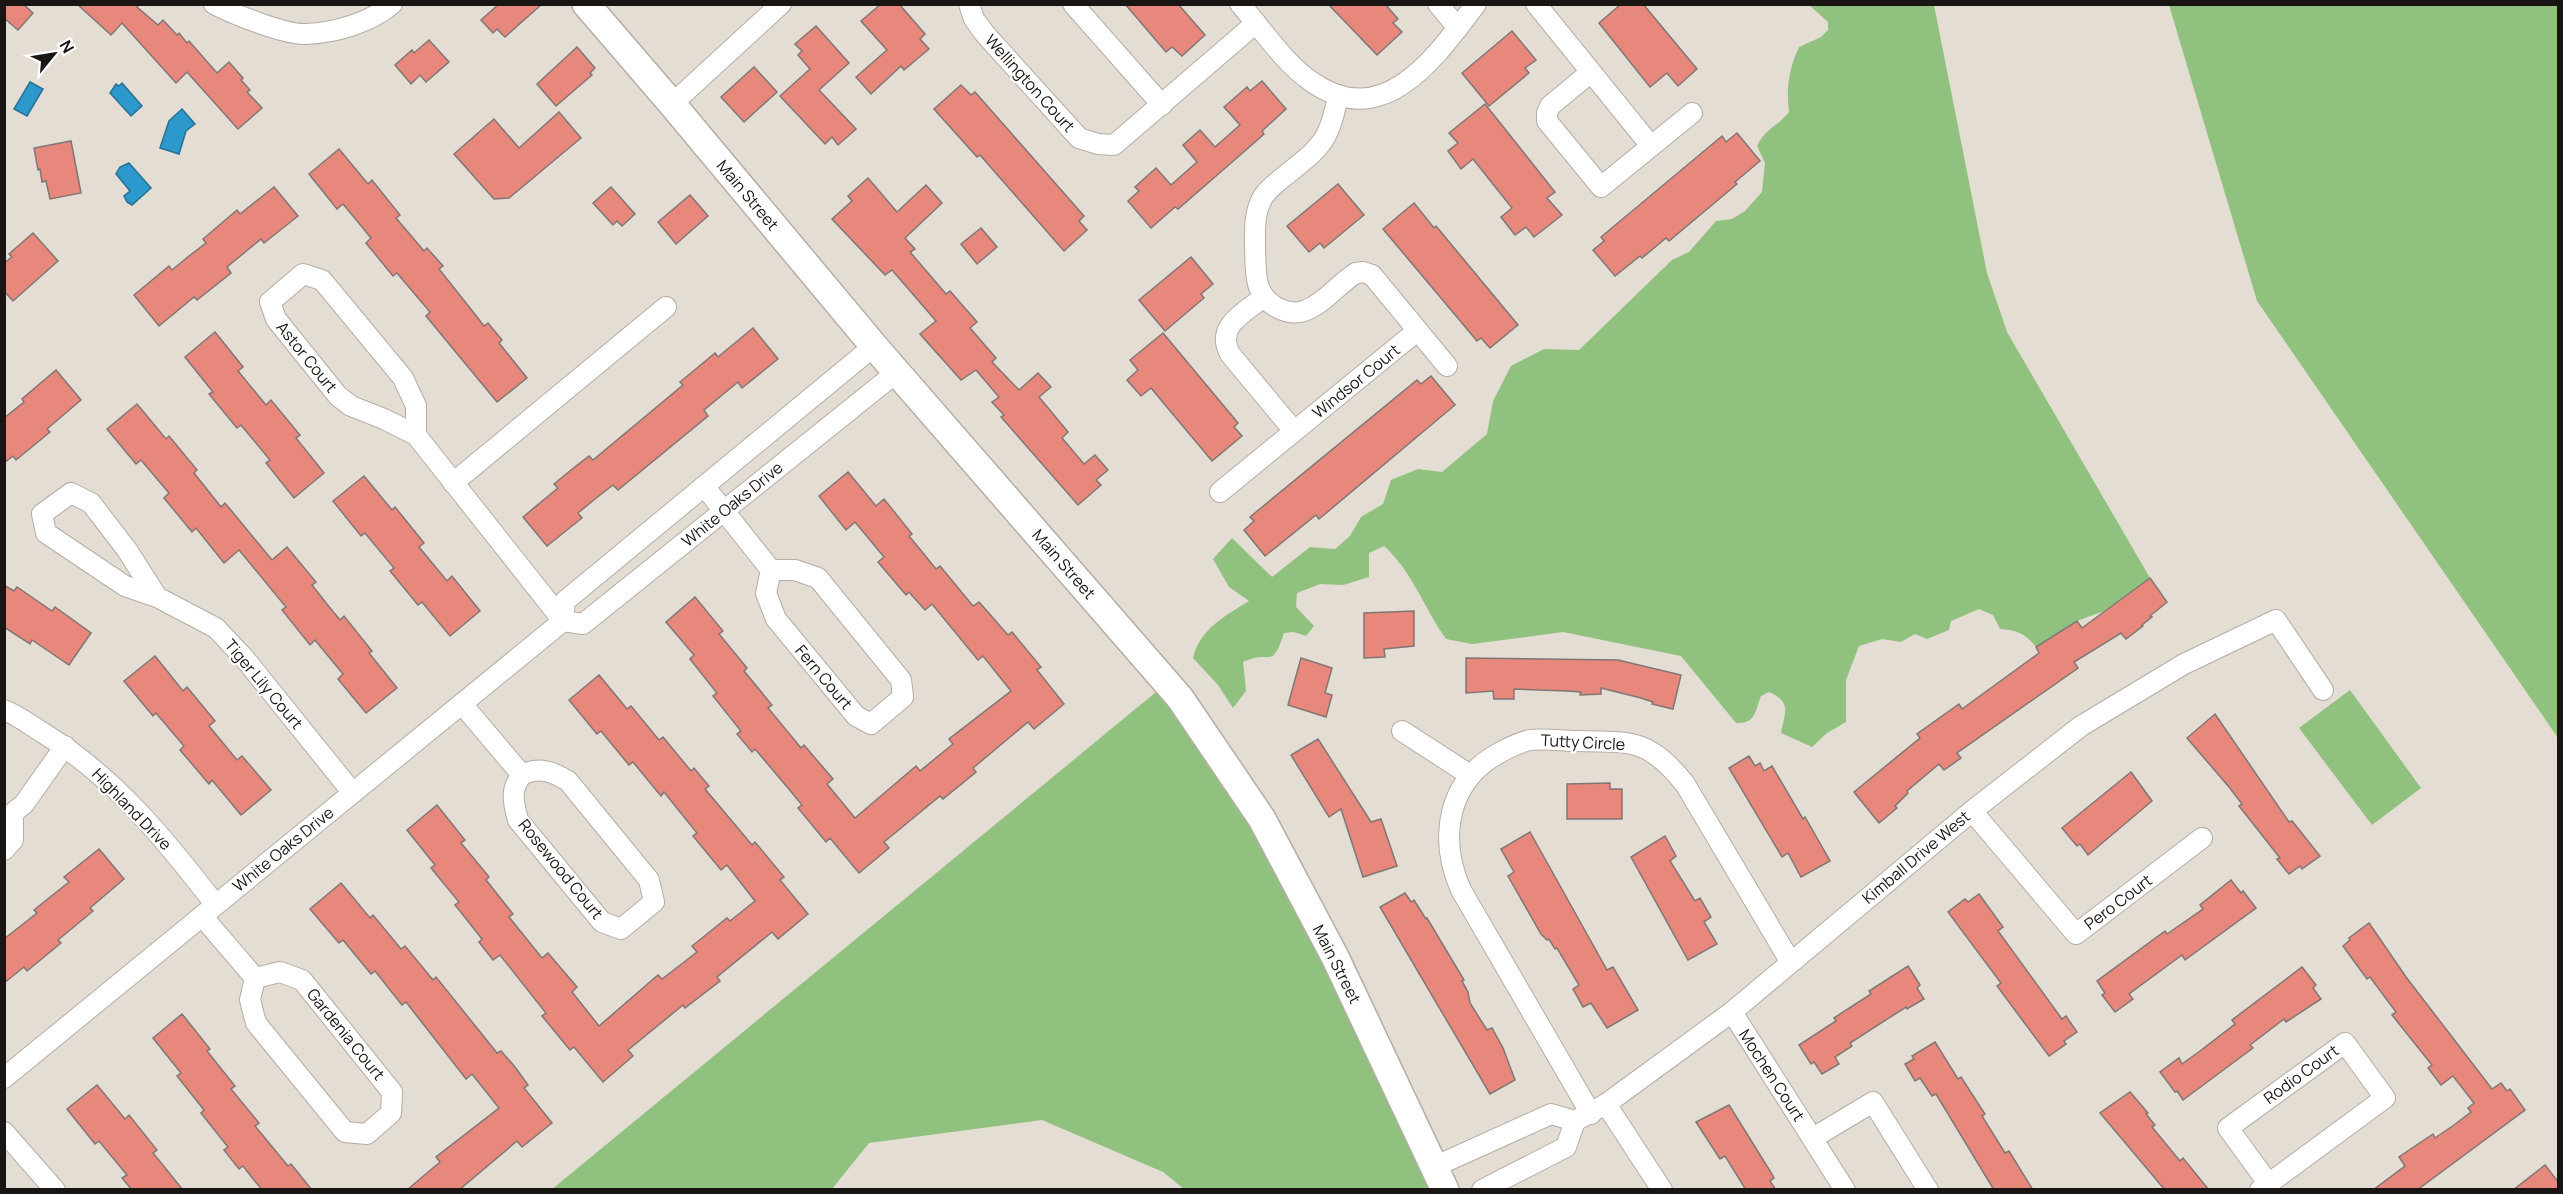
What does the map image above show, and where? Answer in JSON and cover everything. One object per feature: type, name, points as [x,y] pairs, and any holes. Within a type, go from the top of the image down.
[{"type":"main road","name":"Main Street","points":[[591,6],[874,346],[1180,698],[1262,819],[1335,957],[1440,1178]]},
{"type":"street","points":[[214,4],[239,17],[304,34],[345,27],[381,14],[392,4]]},
{"type":"street","points":[[672,104],[781,4]]},
{"type":"street","name":"Wellington Court","points":[[969,4],[974,19],[985,34],[1079,138],[1098,144],[1114,145],[1256,23]]},
{"type":"street","points":[[1073,4],[1162,105]]},
{"type":"street","points":[[1240,4],[1299,72],[1312,83],[1338,95],[1373,96],[1400,87],[1417,76],[1476,4]]},
{"type":"street","points":[[1438,4],[1458,28]]},
{"type":"street","points":[[1536,4],[1651,146]]},
{"type":"street","points":[[1591,72],[1550,106],[1547,121],[1601,187],[1692,113]]},
{"type":"street","points":[[1338,95],[1333,123],[1326,138],[1316,151],[1266,192],[1260,203],[1254,237],[1254,271],[1264,297],[1285,311],[1305,311],[1356,273],[1364,272],[1372,275],[1447,366]]},
{"type":"street","name":"Astor Court","points":[[416,435],[416,406],[403,378],[322,280],[303,274],[270,302],[276,319],[338,396],[351,406],[416,435],[563,621]]},
{"type":"street","points":[[1264,297],[1231,324],[1225,334],[1225,344],[1230,354],[1294,431]]},
{"type":"street","points":[[453,483],[666,307]]},
{"type":"street","name":"Windsor Court","points":[[1220,492],[1417,331]]},
{"type":"street","name":"White Oaks Drive","points":[[4,1078],[563,621],[565,601],[874,346]]},
{"type":"street","name":"White Oaks Drive","points":[[563,621],[583,624],[897,372]]},
{"type":"street","points":[[704,486],[771,570]]},
{"type":"street","name":"Tiger Lily Court","points":[[157,597],[127,550],[91,503],[71,493],[42,514],[46,533],[124,586],[157,597],[216,628],[245,659],[352,792]]},
{"type":"street","name":"Fern Court","points":[[771,570],[795,570],[818,578],[901,680],[903,697],[871,724],[856,716],[776,619],[766,593],[771,570]]},
{"type":"street","name":"Kimball Drive West","points":[[1591,1113],[1732,1012],[1972,811],[2081,726],[2121,700],[2184,664],[2276,620],[2323,690]]},
{"type":"street","points":[[462,704],[522,775]]},
{"type":"street","name":"Highland Drive","points":[[4,710],[65,746],[107,779],[162,836],[209,910]]},
{"type":"street","points":[[1402,731],[1470,775]]},
{"type":"street","name":"Tutty Circle","points":[[1662,1190],[1591,1113],[1461,890],[1452,870],[1449,827],[1456,796],[1470,775],[1486,759],[1531,740],[1623,742],[1646,748],[1667,761],[1686,784],[1791,961]]},
{"type":"street","points":[[4,850],[13,840],[9,812],[24,804],[65,746]]},
{"type":"street","name":"Rosewood Court","points":[[532,770],[551,772],[568,781],[650,880],[654,902],[621,929],[602,922],[518,820],[513,802],[515,784],[522,775],[532,770]]},
{"type":"street","name":"Pero Court","points":[[1972,811],[2076,934],[2202,838]]},
{"type":"street","points":[[209,910],[255,978]]},
{"type":"street","name":"Gardenia Court","points":[[280,972],[302,980],[392,1092],[391,1113],[367,1134],[345,1132],[256,1023],[250,1000],[255,978],[280,972]]},
{"type":"street","name":"Mochen Court","points":[[1732,1012],[1845,1190]]},
{"type":"street","name":"Rodio Court","points":[[2345,1043],[2385,1098],[2264,1186],[2228,1128],[2345,1043]]},
{"type":"street","name":"Mochen Court","points":[[1813,1138],[1872,1102],[1928,1190]]},
{"type":"street","points":[[1440,1178],[1551,1114],[1591,1113]]},
{"type":"street","points":[[1482,1190],[1566,1147],[1591,1113]]},
{"type":"street","points":[[4,1132],[55,1190]]},
{"type":"green space","points":[[1809,5],[1934,5],[1987,273],[2007,332],[2150,578],[2104,611],[2077,621],[2036,647],[2021,634],[2000,629],[1993,615],[1979,609],[1951,621],[1949,630],[1927,639],[1915,634],[1901,642],[1882,639],[1859,646],[1846,680],[1846,722],[1827,733],[1812,747],[1781,733],[1785,713],[1784,704],[1769,692],[1761,696],[1751,719],[1743,723],[1736,723],[1681,656],[1563,632],[1472,644],[1446,639],[1410,578],[1384,546],[1369,553],[1369,577],[1343,585],[1320,584],[1297,593],[1296,607],[1314,626],[1306,636],[1294,632],[1284,633],[1273,656],[1253,658],[1243,662],[1246,691],[1233,708],[1218,685],[1193,658],[1196,648],[1207,631],[1249,601],[1229,587],[1213,559],[1232,538],[1272,577],[1310,547],[1335,549],[1350,536],[1361,517],[1383,504],[1391,480],[1418,469],[1442,472],[1487,434],[1493,401],[1511,366],[1544,349],[1579,350],[1672,260],[1689,252],[1716,221],[1732,219],[1745,211],[1762,192],[1765,163],[1757,146],[1789,112],[1789,78],[1799,47],[1821,37],[1828,30],[1828,22]]},
{"type":"green space","points":[[2169,5],[2558,5],[2558,738],[2257,301]]},
{"type":"green space","points":[[1167,683],[1262,819],[1445,1189],[1184,1189],[1163,1172],[1042,1120],[869,1143],[832,1189],[551,1190]]},
{"type":"green space","points":[[2350,690],[2421,788],[2372,825],[2299,728]]},
{"type":"water","points":[[30,82],[43,89],[27,116],[14,109]]},
{"type":"water","points":[[122,83],[142,106],[131,116],[110,93],[116,84],[119,86]]},
{"type":"water","points":[[182,109],[195,124],[186,131],[179,154],[160,148],[169,121]]},
{"type":"water","points":[[129,163],[151,188],[132,205],[124,196],[130,191],[116,174],[120,167]]},
{"type":"building","points":[[4,4],[23,4],[33,13],[18,30],[4,18]]},
{"type":"building","points":[[77,4],[139,4],[137,7],[158,25],[163,20],[177,35],[179,33],[187,43],[189,41],[217,73],[229,62],[243,78],[241,80],[250,90],[247,92],[262,108],[238,129],[187,72],[176,83],[122,23],[111,35]]},
{"type":"building","points":[[499,4],[542,4],[505,37],[497,29],[493,33],[481,20]]},
{"type":"building","points":[[881,4],[899,4],[925,34],[920,39],[929,49],[904,70],[901,66],[871,94],[856,77],[887,50],[861,21]]},
{"type":"building","points":[[1125,4],[1178,4],[1205,35],[1182,56],[1172,47],[1166,52]]},
{"type":"building","points":[[1328,4],[1385,4],[1398,19],[1393,23],[1402,32],[1377,55]]},
{"type":"building","points":[[1621,4],[1643,4],[1697,69],[1678,86],[1667,73],[1650,87],[1599,23]]},
{"type":"building","points":[[816,26],[849,63],[819,90],[856,129],[838,145],[832,137],[825,144],[780,96],[810,69],[798,55],[802,51],[795,44]]},
{"type":"building","points":[[1512,31],[1536,60],[1525,68],[1529,73],[1489,106],[1462,73]]},
{"type":"building","points":[[429,40],[449,62],[426,82],[420,75],[411,84],[395,65],[412,50],[414,53]]},
{"type":"building","points":[[577,47],[595,68],[590,73],[592,75],[556,106],[537,84]]},
{"type":"building","points":[[754,67],[777,92],[744,122],[721,97]]},
{"type":"building","points":[[1262,81],[1286,109],[1262,131],[1264,134],[1178,209],[1175,207],[1151,228],[1128,201],[1139,191],[1135,187],[1156,168],[1171,185],[1197,162],[1183,145],[1200,130],[1215,147],[1240,125],[1224,107],[1247,87],[1250,91]]},
{"type":"building","points":[[961,85],[971,95],[975,92],[1084,216],[1079,221],[1087,230],[1064,251],[980,155],[977,157],[934,109]]},
{"type":"building","points":[[1485,104],[1555,192],[1547,198],[1562,215],[1534,237],[1526,227],[1515,235],[1501,217],[1512,208],[1473,159],[1461,169],[1448,151],[1458,143],[1449,133]]},
{"type":"building","points":[[559,112],[581,138],[509,198],[494,199],[454,154],[494,119],[519,148]]},
{"type":"building","points":[[1737,133],[1760,161],[1735,182],[1737,184],[1669,241],[1666,238],[1615,276],[1593,250],[1604,241],[1601,237],[1722,136],[1726,142]]},
{"type":"building","points":[[71,141],[81,193],[50,199],[46,181],[42,182],[40,169],[38,170],[34,148]]},
{"type":"building","points":[[339,149],[368,184],[372,180],[400,215],[396,218],[424,251],[427,248],[443,266],[439,269],[484,326],[488,323],[502,340],[499,343],[527,378],[497,402],[426,316],[430,312],[397,273],[393,276],[366,243],[371,238],[358,222],[343,204],[337,209],[309,174]]},
{"type":"building","points":[[868,178],[897,212],[926,185],[942,203],[905,238],[915,249],[910,252],[946,294],[950,291],[977,322],[970,328],[996,358],[992,362],[1019,390],[1038,373],[1051,387],[1039,397],[1068,432],[1062,438],[1084,464],[1095,455],[1108,470],[1096,480],[1101,485],[1078,505],[1001,417],[1004,415],[992,402],[999,397],[976,370],[961,380],[920,334],[936,321],[892,270],[885,275],[832,219],[852,201],[848,196]]},
{"type":"building","points":[[1338,184],[1364,215],[1324,248],[1320,243],[1309,252],[1287,226]]},
{"type":"building","points":[[274,187],[298,216],[264,243],[261,239],[227,267],[231,273],[197,300],[194,297],[159,326],[134,295],[169,266],[172,270],[206,243],[203,239],[237,210],[240,214]]},
{"type":"building","points":[[611,187],[635,214],[622,226],[617,221],[613,225],[593,203]]},
{"type":"building","points":[[690,195],[708,216],[676,244],[658,222]]},
{"type":"building","points":[[1414,203],[1434,228],[1436,226],[1518,325],[1490,348],[1481,338],[1477,341],[1383,229]]},
{"type":"building","points":[[981,228],[997,247],[977,264],[961,244]]},
{"type":"building","points":[[33,233],[58,261],[13,301],[4,291],[4,263],[12,257],[9,254]]},
{"type":"building","points":[[1191,257],[1213,284],[1201,294],[1204,298],[1165,331],[1139,300]]},
{"type":"building","points":[[753,328],[778,359],[742,388],[738,382],[704,410],[708,416],[618,490],[613,485],[595,499],[578,513],[582,518],[547,546],[523,517],[558,488],[554,484],[589,456],[593,460],[683,385],[680,382],[715,353],[718,357]]},
{"type":"building","points":[[215,332],[243,367],[238,371],[266,405],[271,400],[300,435],[296,438],[324,473],[294,498],[266,463],[270,460],[241,425],[237,428],[209,394],[213,392],[185,357]]},
{"type":"building","points":[[1163,333],[1238,423],[1234,427],[1242,436],[1212,461],[1151,388],[1141,396],[1127,380],[1138,370],[1130,360]]},
{"type":"building","points":[[56,370],[81,400],[47,429],[50,432],[16,460],[13,456],[4,463],[4,418],[24,402],[22,399]]},
{"type":"building","points":[[1431,376],[1455,405],[1319,519],[1316,515],[1265,556],[1244,530],[1254,521],[1250,517],[1417,380],[1421,384]]},
{"type":"building","points":[[137,404],[166,439],[169,436],[197,470],[194,473],[221,507],[225,503],[272,560],[287,547],[316,582],[312,585],[326,603],[340,620],[344,616],[372,651],[369,653],[397,688],[366,713],[338,679],[343,674],[315,640],[310,645],[282,610],[286,607],[239,550],[224,563],[196,528],[192,532],[164,498],[169,493],[141,460],[136,464],[107,429]]},
{"type":"building","points":[[848,472],[876,506],[884,499],[912,534],[909,536],[936,569],[940,566],[973,606],[979,602],[1008,635],[1012,632],[1041,667],[1037,670],[1064,704],[1034,729],[1028,722],[973,768],[976,772],[943,799],[940,796],[884,842],[889,848],[859,873],[830,838],[826,842],[798,808],[802,805],[788,788],[755,749],[752,752],[737,734],[741,731],[713,696],[717,693],[690,659],[694,655],[666,622],[695,597],[723,631],[719,634],[747,668],[744,671],[772,705],[768,708],[801,748],[804,745],[833,779],[827,784],[855,818],[916,766],[920,771],[953,744],[949,739],[1011,691],[983,656],[978,660],[932,604],[925,610],[909,592],[906,595],[878,562],[884,557],[855,522],[846,530],[819,496]]},
{"type":"building","points":[[364,476],[392,510],[395,507],[424,543],[419,547],[447,581],[452,576],[480,611],[450,636],[422,602],[418,605],[390,571],[394,568],[365,533],[361,536],[333,501]]},
{"type":"building","points":[[2150,578],[2167,602],[2150,616],[2152,617],[2143,626],[2126,639],[2121,633],[2074,662],[2078,668],[1957,753],[1961,758],[1944,770],[1939,764],[1907,791],[1908,793],[1895,806],[1897,808],[1879,823],[1854,792],[1920,738],[1917,734],[1959,704],[1962,709],[2039,653],[2036,647],[2077,621],[2082,628]]},
{"type":"building","points":[[4,585],[14,591],[17,587],[52,611],[55,607],[91,633],[69,665],[32,640],[30,644],[4,627]]},
{"type":"building","points":[[1414,611],[1414,646],[1384,649],[1385,657],[1364,658],[1364,613]]},
{"type":"building","points":[[155,656],[183,691],[187,687],[215,721],[209,726],[237,760],[242,756],[271,790],[241,815],[212,780],[209,784],[180,750],[184,746],[156,713],[153,716],[124,681]]},
{"type":"building","points":[[1301,658],[1332,668],[1325,693],[1332,695],[1326,717],[1288,705]]},
{"type":"building","points":[[1466,658],[1618,660],[1681,675],[1673,709],[1601,688],[1601,694],[1580,695],[1581,692],[1514,689],[1514,699],[1494,699],[1493,691],[1466,693]]},
{"type":"building","points":[[599,675],[627,709],[631,706],[659,740],[663,737],[691,771],[694,768],[709,786],[705,789],[752,845],[755,842],[784,877],[780,880],[808,914],[778,939],[772,932],[717,977],[720,981],[685,1008],[683,1005],[628,1050],[633,1056],[603,1082],[574,1047],[570,1050],[542,1016],[546,1013],[500,955],[493,960],[479,942],[482,939],[455,905],[459,902],[431,868],[435,865],[407,830],[437,805],[465,840],[461,843],[489,877],[486,880],[513,914],[509,917],[542,958],[548,953],[577,987],[572,992],[599,1026],[658,975],[662,979],[697,952],[692,946],[727,918],[730,921],[755,901],[727,865],[721,870],[693,836],[697,833],[664,792],[661,796],[633,762],[629,765],[601,731],[597,734],[569,700]]},
{"type":"building","points":[[2215,714],[2289,822],[2292,821],[2320,856],[2302,869],[2300,866],[2289,874],[2277,859],[2280,858],[2239,806],[2242,804],[2187,738]]},
{"type":"building","points":[[1318,739],[1371,822],[1381,819],[1397,866],[1363,877],[1341,809],[1329,817],[1291,755]]},
{"type":"building","points":[[1749,756],[1755,766],[1760,763],[1764,771],[1772,766],[1830,861],[1801,877],[1788,853],[1782,857],[1729,768]]},
{"type":"building","points":[[2131,772],[2152,801],[2088,855],[2080,844],[2077,846],[2062,828]]},
{"type":"building","points":[[1610,783],[1610,789],[1622,789],[1622,819],[1567,819],[1567,784]]},
{"type":"building","points":[[1530,832],[1607,970],[1613,967],[1638,1010],[1607,1028],[1591,1003],[1583,1007],[1573,989],[1579,985],[1557,948],[1555,949],[1549,939],[1547,940],[1541,934],[1508,876],[1514,872],[1501,849]]},
{"type":"building","points":[[1665,836],[1676,856],[1670,861],[1695,901],[1700,898],[1711,917],[1704,922],[1717,944],[1688,960],[1631,857]]},
{"type":"building","points":[[99,849],[124,879],[90,908],[93,911],[58,940],[61,943],[27,971],[24,967],[4,983],[4,939],[37,913],[34,910],[69,882],[64,877]]},
{"type":"building","points":[[2231,880],[2256,908],[2185,960],[2182,955],[2129,994],[2133,999],[2115,1012],[2102,995],[2105,993],[2097,981],[2165,931],[2167,934],[2203,909],[2200,905]]},
{"type":"building","points":[[341,883],[370,918],[373,915],[401,949],[405,946],[433,980],[436,977],[497,1053],[501,1051],[515,1067],[528,1085],[524,1088],[552,1123],[522,1147],[517,1141],[459,1190],[407,1190],[440,1162],[436,1157],[499,1108],[472,1074],[466,1079],[406,1002],[402,1005],[375,971],[371,974],[343,940],[339,943],[310,909]]},
{"type":"building","points":[[1405,893],[1411,902],[1414,900],[1427,918],[1464,980],[1462,981],[1468,992],[1470,1003],[1487,1030],[1492,1028],[1503,1048],[1515,1080],[1490,1094],[1380,907]]},
{"type":"building","points":[[1979,894],[2003,927],[1998,931],[2062,1019],[2066,1016],[2077,1032],[2064,1041],[2066,1044],[2049,1056],[1997,986],[2001,983],[1948,912],[1965,899],[1968,902]]},
{"type":"building","points":[[2369,923],[2406,977],[2492,1089],[2501,1083],[2507,1091],[2510,1089],[2525,1110],[2417,1190],[2373,1190],[2405,1166],[2399,1157],[2433,1134],[2435,1138],[2454,1125],[2471,1112],[2468,1108],[2474,1103],[2453,1076],[2441,1085],[2428,1068],[2432,1065],[2392,1015],[2396,1012],[2370,977],[2367,979],[2343,946],[2350,940],[2349,938]]},
{"type":"building","points":[[1908,966],[1920,985],[1917,988],[1924,999],[1907,1009],[1906,1007],[1850,1043],[1852,1046],[1835,1057],[1839,1064],[1822,1074],[1814,1062],[1811,1064],[1799,1045],[1836,1021],[1834,1018],[1871,994],[1869,991]]},
{"type":"building","points":[[2302,967],[2316,985],[2313,988],[2321,999],[2286,1022],[2284,1019],[2250,1045],[2253,1048],[2183,1100],[2160,1072],[2179,1058],[2182,1064],[2200,1051],[2235,1024],[2232,1020]]},
{"type":"building","points":[[182,1014],[210,1049],[207,1051],[235,1086],[231,1089],[259,1123],[255,1126],[288,1166],[291,1164],[312,1190],[262,1190],[243,1166],[239,1169],[224,1150],[228,1147],[201,1113],[204,1110],[177,1076],[181,1073],[153,1038]]},
{"type":"building","points":[[1935,1042],[1958,1079],[1961,1077],[1985,1114],[1982,1116],[2005,1153],[2009,1151],[2033,1190],[1994,1190],[1936,1094],[1932,1096],[1920,1078],[1915,1081],[1905,1064],[1914,1059],[1912,1056]]},
{"type":"building","points":[[97,1085],[125,1119],[129,1115],[157,1150],[153,1153],[183,1190],[132,1190],[122,1178],[127,1175],[99,1141],[95,1144],[67,1109]]},
{"type":"building","points":[[2130,1092],[2148,1113],[2146,1114],[2155,1125],[2152,1127],[2180,1161],[2183,1158],[2209,1190],[2165,1190],[2100,1113]]},
{"type":"building","points":[[1729,1105],[1774,1178],[1770,1181],[1776,1190],[1746,1190],[1725,1156],[1720,1159],[1696,1122]]},
{"type":"building","points":[[2545,1165],[2559,1183],[2559,1190],[2513,1190]]}]
